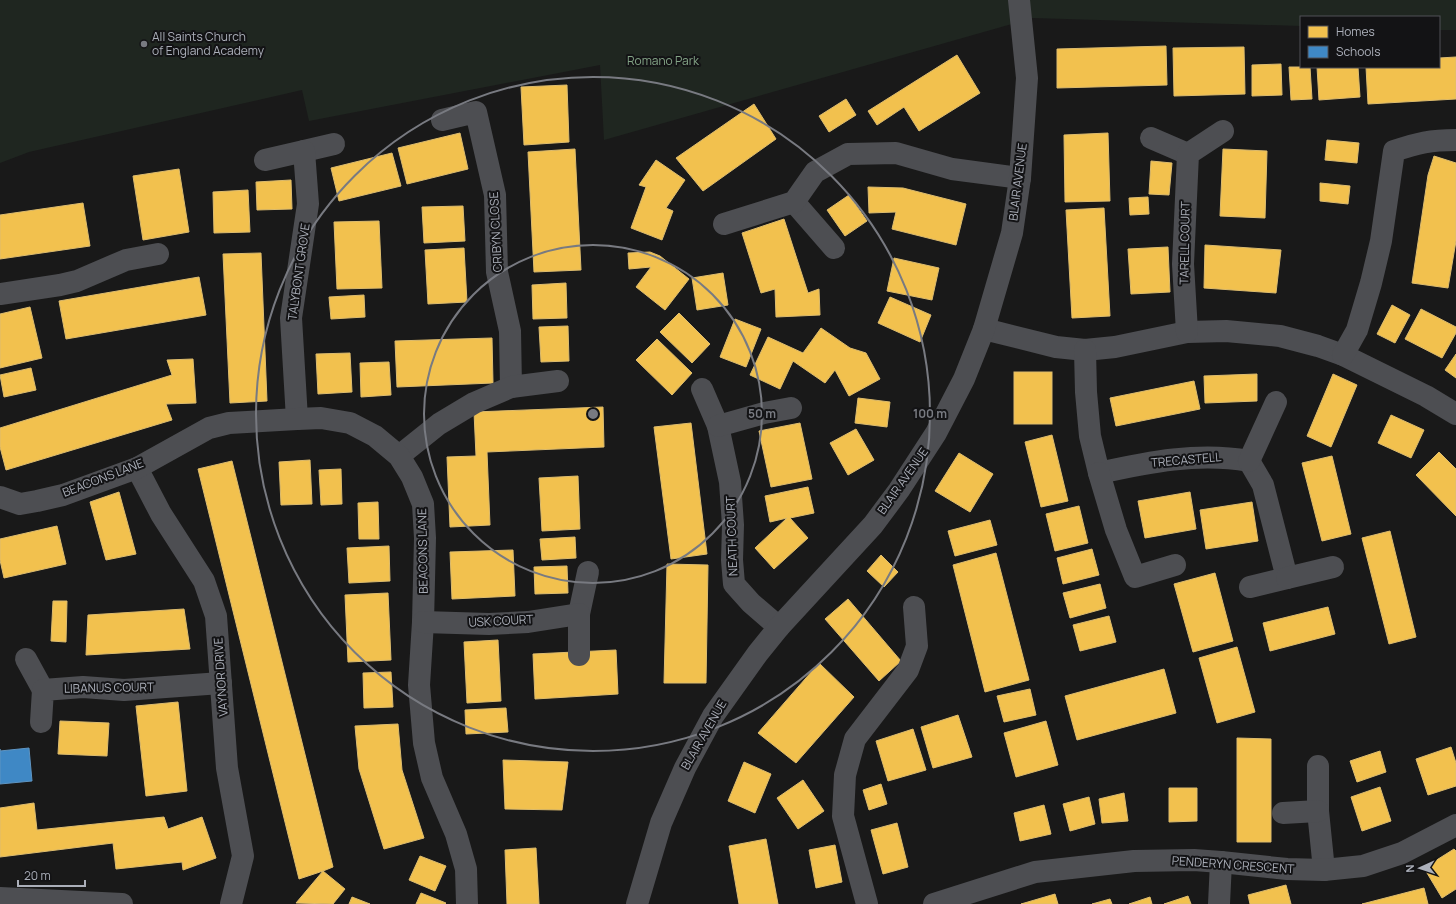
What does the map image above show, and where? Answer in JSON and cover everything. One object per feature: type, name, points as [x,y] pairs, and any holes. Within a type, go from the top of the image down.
[{"type":"street","name":"BLAIR AVENUE","points":[[637,904],[661,823],[685,768],[713,716],[758,653],[779,627],[873,525],[899,490],[936,433],[964,379],[984,329],[1012,233],[1020,178],[1027,78],[1019,0]]},
{"type":"street","name":"CRIBYN CLOSE","points":[[442,120],[476,112],[495,195],[497,272],[510,331],[511,387]]},
{"type":"street","points":[[1151,138],[1188,154],[1223,131]]},
{"type":"street","points":[[1344,355],[1357,330],[1371,283],[1381,241],[1394,151],[1420,142],[1456,140]]},
{"type":"street","points":[[265,160],[334,144]]},
{"type":"street","name":"TALYBONT GROVE","points":[[297,418],[291,318],[308,204],[304,151]]},
{"type":"street","points":[[724,224],[794,202],[815,172],[848,154],[896,153],[952,169],[1020,178]]},
{"type":"street","name":"TARELL COURT","points":[[1187,332],[1183,264],[1188,154]]},
{"type":"street","points":[[794,202],[834,248]]},
{"type":"street","points":[[0,294],[60,285],[77,280],[126,260],[158,254]]},
{"type":"street","points":[[984,329],[1056,347],[1086,350],[1115,347],[1187,332],[1226,331],[1280,336],[1318,346],[1344,355],[1426,396],[1456,414]]},
{"type":"street","points":[[1086,350],[1086,392],[1090,436],[1116,530],[1135,577],[1174,565]]},
{"type":"street","points":[[399,456],[439,424],[474,403],[511,387],[558,381]]},
{"type":"street","name":"NEATH COURT","points":[[702,389],[718,426],[730,482],[733,525],[732,560],[734,584],[751,603],[779,627]]},
{"type":"street","points":[[1276,402],[1249,461],[1263,485],[1287,578]]},
{"type":"street","points":[[718,426],[764,413],[791,408]]},
{"type":"street","name":"BEACONS LANE","points":[[0,497],[20,504],[36,502],[63,495],[137,468],[209,428],[229,423],[297,418],[321,418],[350,423],[375,436],[399,456],[412,477],[423,504],[425,538],[423,622],[419,685],[424,743],[432,778],[456,834],[466,869],[467,904]]},
{"type":"street","name":"TRECASTELL","points":[[1099,473],[1175,459],[1227,457],[1249,461]]},
{"type":"street","name":"VAYNOR DRIVE","points":[[137,468],[161,514],[204,581],[216,616],[227,768],[243,856],[231,904]]},
{"type":"street","points":[[1250,587],[1333,567]]},
{"type":"street","points":[[579,655],[579,614],[588,572]]},
{"type":"street","points":[[867,904],[843,816],[846,775],[855,739],[908,670],[917,646],[914,607]]},
{"type":"street","name":"USK COURT","points":[[423,622],[489,624],[528,622],[579,614]]},
{"type":"street","points":[[26,659],[43,690],[41,722]]},
{"type":"street","name":"LIBANUS COURT","points":[[43,690],[83,687],[124,690],[222,683]]},
{"type":"street","points":[[1318,766],[1318,810],[1324,870]]},
{"type":"street","points":[[1283,813],[1318,810]]},
{"type":"street","name":"PENDERYN CRESCENT","points":[[934,904],[976,898],[1035,872],[1134,861],[1194,860],[1287,869],[1324,870],[1363,866],[1402,853],[1456,825]]},
{"type":"street","points":[[1219,904],[1221,862]]},
{"type":"street","points":[[0,898],[122,904]]},
{"type":"green space","name":"Romano Park","points":[[0,0],[1456,0],[1456,30],[1440,30],[1440,16],[1300,16],[1300,26],[1033,18],[604,140],[600,65],[309,121],[302,90],[29,152],[0,163]]},
{"type":"building: Homes","points":[[1166,46],[1167,85],[1057,88],[1057,49]]},
{"type":"building: Homes","points":[[1244,47],[1245,94],[1174,96],[1173,48]]},
{"type":"building: Homes","points":[[957,55],[980,93],[919,131],[904,107],[877,125],[868,111]]},
{"type":"building: Homes","points":[[1456,57],[1456,99],[1368,104],[1366,68],[1440,68],[1440,58]]},
{"type":"building: Homes","points":[[1281,64],[1282,95],[1252,96],[1252,65]]},
{"type":"building: Homes","points":[[1289,67],[1310,68],[1312,99],[1291,100]]},
{"type":"building: Homes","points":[[1317,68],[1358,68],[1360,97],[1319,100]]},
{"type":"building: Homes","points":[[567,85],[569,142],[524,145],[521,87]]},
{"type":"building: Homes","points":[[846,99],[856,115],[829,132],[819,116]]},
{"type":"building: Homes","points":[[754,104],[776,139],[703,191],[676,158]]},
{"type":"building: Homes","points":[[460,133],[468,169],[407,184],[398,148]]},
{"type":"building: Homes","points":[[1108,133],[1110,201],[1065,202],[1064,135]]},
{"type":"building: Homes","points":[[1327,140],[1359,143],[1357,163],[1325,160]]},
{"type":"building: Homes","points":[[575,149],[581,270],[534,272],[528,152]]},
{"type":"building: Homes","points":[[1223,149],[1267,151],[1265,218],[1220,216]]},
{"type":"building: Homes","points":[[392,153],[401,186],[339,201],[331,168]]},
{"type":"building: Homes","points":[[1434,156],[1456,163],[1456,241],[1448,288],[1412,283],[1428,175]]},
{"type":"building: Homes","points":[[656,160],[685,180],[666,208],[673,211],[662,240],[631,228],[646,187],[639,185]]},
{"type":"building: Homes","points":[[1151,161],[1172,163],[1169,195],[1149,194]]},
{"type":"building: Homes","points":[[179,169],[189,232],[143,240],[133,176]]},
{"type":"building: Homes","points":[[291,180],[292,209],[257,210],[256,182]]},
{"type":"building: Homes","points":[[1320,183],[1350,186],[1348,204],[1320,201]]},
{"type":"building: Homes","points":[[868,187],[903,188],[966,204],[956,245],[892,229],[896,212],[869,213]]},
{"type":"building: Homes","points":[[248,190],[250,232],[214,233],[213,192]]},
{"type":"building: Homes","points":[[849,195],[867,221],[845,236],[827,210]]},
{"type":"building: Homes","points":[[1148,197],[1149,214],[1130,215],[1129,198]]},
{"type":"building: Homes","points":[[83,203],[90,246],[0,259],[0,215]]},
{"type":"building: Homes","points":[[463,206],[465,241],[424,243],[422,207]]},
{"type":"building: Homes","points":[[1104,208],[1110,316],[1072,318],[1066,210]]},
{"type":"building: Homes","points":[[784,219],[808,293],[819,289],[820,315],[776,317],[775,289],[761,293],[742,233]]},
{"type":"building: Homes","points":[[379,221],[382,288],[337,289],[334,222]]},
{"type":"building: Homes","points":[[1205,245],[1281,250],[1276,293],[1204,288]]},
{"type":"building: Homes","points":[[1168,247],[1170,292],[1131,294],[1128,249]]},
{"type":"building: Homes","points":[[464,248],[467,302],[428,304],[425,250]]},
{"type":"building: Homes","points":[[650,252],[660,256],[689,279],[665,310],[636,287],[651,267],[629,269],[628,253]]},
{"type":"building: Homes","points":[[261,253],[267,401],[230,403],[223,254]]},
{"type":"building: Homes","points":[[894,258],[939,268],[932,300],[887,291]]},
{"type":"building: Homes","points":[[723,273],[728,305],[697,310],[692,278]]},
{"type":"building: Homes","points":[[199,277],[206,315],[66,339],[59,301]]},
{"type":"building: Homes","points":[[566,283],[567,318],[533,319],[532,285]]},
{"type":"building: Homes","points":[[364,295],[365,317],[331,319],[329,297]]},
{"type":"building: Homes","points":[[890,297],[931,315],[920,342],[878,323]]},
{"type":"building: Homes","points":[[1392,305],[1410,315],[1395,343],[1377,334]]},
{"type":"building: Homes","points":[[30,307],[42,358],[0,368],[0,314]]},
{"type":"building: Homes","points":[[1421,309],[1456,327],[1456,333],[1442,358],[1405,339]]},
{"type":"building: Homes","points":[[679,313],[710,344],[692,363],[660,332]]},
{"type":"building: Homes","points":[[735,319],[761,329],[746,367],[720,357]]},
{"type":"building: Homes","points":[[568,326],[569,361],[541,362],[539,327]]},
{"type":"building: Homes","points":[[821,328],[850,348],[866,353],[880,379],[849,396],[835,370],[825,383],[793,361],[780,389],[750,375],[768,337],[803,353]]},
{"type":"building: Homes","points":[[492,338],[493,383],[397,387],[395,341]]},
{"type":"building: Homes","points":[[657,339],[692,373],[672,395],[636,360]]},
{"type":"building: Homes","points":[[350,353],[352,392],[318,394],[316,354]]},
{"type":"building: Homes","points":[[1456,354],[1456,378],[1445,370]]},
{"type":"building: Homes","points":[[193,359],[196,403],[166,404],[172,420],[6,470],[0,447],[0,428],[172,375],[167,360]]},
{"type":"building: Homes","points":[[389,362],[391,395],[361,397],[360,363]]},
{"type":"building: Homes","points":[[31,368],[36,390],[4,397],[0,375]]},
{"type":"building: Homes","points":[[1014,372],[1052,372],[1052,424],[1014,424]]},
{"type":"building: Homes","points":[[1257,374],[1257,401],[1205,403],[1204,376]]},
{"type":"building: Homes","points":[[1333,374],[1357,385],[1331,447],[1307,436]]},
{"type":"building: Homes","points":[[1194,381],[1200,409],[1116,426],[1110,398]]},
{"type":"building: Homes","points":[[858,398],[890,402],[887,427],[855,423]]},
{"type":"building: Homes","points":[[603,407],[604,447],[487,452],[490,525],[450,527],[447,457],[476,456],[474,412]]},
{"type":"building: Homes","points":[[1391,415],[1424,430],[1411,458],[1378,443]]},
{"type":"building: Homes","points":[[691,423],[707,554],[671,559],[654,427]]},
{"type":"building: Homes","points":[[800,423],[812,479],[771,487],[759,431]]},
{"type":"building: Homes","points":[[856,429],[874,460],[848,475],[830,443]]},
{"type":"building: Homes","points":[[1052,435],[1068,501],[1041,507],[1025,442]]},
{"type":"building: Homes","points":[[1439,452],[1456,469],[1456,516],[1416,475]]},
{"type":"building: Homes","points":[[959,453],[993,474],[970,512],[935,491]]},
{"type":"building: Homes","points":[[1332,456],[1351,534],[1322,541],[1302,463]]},
{"type":"building: Homes","points":[[310,460],[312,504],[281,505],[279,462]]},
{"type":"building: Homes","points":[[232,461],[333,867],[299,879],[198,469]]},
{"type":"building: Homes","points":[[341,469],[342,504],[321,505],[319,470]]},
{"type":"building: Homes","points":[[578,476],[580,529],[542,531],[539,478]]},
{"type":"building: Homes","points":[[808,487],[814,513],[790,518],[808,538],[774,569],[755,548],[787,518],[770,522],[765,496]]},
{"type":"building: Homes","points":[[119,492],[136,554],[106,560],[90,502]]},
{"type":"building: Homes","points":[[1190,492],[1196,529],[1145,538],[1138,501]]},
{"type":"building: Homes","points":[[378,502],[379,539],[359,539],[358,503]]},
{"type":"building: Homes","points":[[1252,502],[1258,541],[1206,549],[1200,510]]},
{"type":"building: Homes","points":[[1079,506],[1088,543],[1055,551],[1046,514]]},
{"type":"building: Homes","points":[[990,520],[997,545],[955,556],[948,531]]},
{"type":"building: Homes","points":[[57,526],[66,564],[4,578],[0,560],[0,539]]},
{"type":"building: Homes","points":[[1390,531],[1416,637],[1389,644],[1362,538]]},
{"type":"building: Homes","points":[[575,537],[576,558],[542,560],[540,539]]},
{"type":"building: Homes","points":[[389,546],[390,581],[349,583],[347,548]]},
{"type":"building: Homes","points":[[1092,549],[1099,575],[1063,584],[1057,558]]},
{"type":"building: Homes","points":[[513,550],[515,596],[452,599],[450,552]]},
{"type":"building: Homes","points":[[996,553],[1029,680],[985,692],[953,565]]},
{"type":"building: Homes","points":[[881,555],[898,572],[884,587],[867,571]]},
{"type":"building: Homes","points":[[667,564],[708,565],[706,683],[664,683]]},
{"type":"building: Homes","points":[[567,566],[568,593],[535,594],[534,567]]},
{"type":"building: Homes","points":[[1215,573],[1233,641],[1193,652],[1174,584]]},
{"type":"building: Homes","points":[[1100,584],[1106,608],[1070,618],[1063,593]]},
{"type":"building: Homes","points":[[388,593],[391,660],[348,662],[345,595]]},
{"type":"building: Homes","points":[[848,599],[901,661],[879,681],[825,619]]},
{"type":"building: Homes","points":[[53,601],[67,601],[66,642],[51,641]]},
{"type":"building: Homes","points":[[1328,607],[1335,634],[1270,651],[1263,623]]},
{"type":"building: Homes","points":[[184,609],[190,649],[86,655],[88,615]]},
{"type":"building: Homes","points":[[1109,616],[1116,642],[1080,651],[1073,625]]},
{"type":"building: Homes","points":[[498,640],[501,701],[467,703],[464,642]]},
{"type":"building: Homes","points":[[1237,647],[1255,712],[1217,723],[1199,658]]},
{"type":"building: Homes","points":[[616,650],[618,694],[535,699],[533,654]]},
{"type":"building: Homes","points":[[819,663],[854,697],[796,763],[758,733]]},
{"type":"building: Homes","points":[[1164,669],[1176,713],[1077,740],[1065,696]]},
{"type":"building: Homes","points":[[391,672],[393,707],[364,708],[363,673]]},
{"type":"building: Homes","points":[[1030,689],[1036,715],[1004,722],[997,696]]},
{"type":"building: Homes","points":[[178,702],[187,791],[146,796],[136,706]]},
{"type":"building: Homes","points":[[506,708],[508,732],[466,734],[465,710]]},
{"type":"building: Homes","points":[[958,715],[972,757],[933,768],[921,727]]},
{"type":"building: Homes","points":[[60,721],[109,723],[107,756],[58,754]]},
{"type":"building: Homes","points":[[1046,721],[1058,765],[1016,777],[1004,733]]},
{"type":"building: Homes","points":[[398,724],[402,770],[424,838],[384,849],[359,769],[355,726]]},
{"type":"building: Homes","points":[[913,729],[926,770],[888,781],[876,741]]},
{"type":"building: Homes","points":[[1237,738],[1271,739],[1271,842],[1237,842]]},
{"type":"building: Homes","points":[[1451,747],[1456,763],[1456,786],[1428,795],[1416,759]]},
{"type":"building: Homes","points":[[1380,751],[1386,772],[1357,782],[1350,761]]},
{"type":"building: Homes","points":[[503,760],[568,762],[562,810],[505,809]]},
{"type":"building: Homes","points":[[744,762],[771,774],[755,813],[728,801]]},
{"type":"building: Homes","points":[[803,780],[824,811],[798,829],[777,798]]},
{"type":"building: Homes","points":[[881,784],[887,804],[869,810],[863,790]]},
{"type":"building: Homes","points":[[1380,787],[1391,821],[1362,831],[1351,797]]},
{"type":"building: Homes","points":[[1169,788],[1197,788],[1197,821],[1169,822]]},
{"type":"building: Homes","points":[[1124,793],[1128,821],[1102,823],[1099,799]]},
{"type":"building: Homes","points":[[1089,797],[1095,824],[1070,831],[1063,804]]},
{"type":"building: Homes","points":[[34,803],[37,830],[164,817],[168,829],[202,817],[216,858],[183,870],[182,862],[116,869],[113,843],[0,857],[0,808]]},
{"type":"building: Homes","points":[[1044,805],[1051,834],[1020,841],[1014,813]]},
{"type":"building: Homes","points":[[897,823],[908,867],[883,874],[871,830]]},
{"type":"building: Homes","points":[[766,839],[778,904],[739,904],[729,846]]},
{"type":"building: Homes","points":[[835,845],[842,882],[816,888],[809,850]]},
{"type":"building: Homes","points":[[536,848],[539,904],[507,904],[505,850]]},
{"type":"building: Homes","points":[[1454,849],[1456,851],[1456,889],[1442,898],[1424,868]]},
{"type":"building: Homes","points":[[420,856],[446,866],[435,891],[409,880]]},
{"type":"building: Homes","points":[[323,871],[345,889],[333,904],[296,903]]},
{"type":"building: Homes","points":[[1286,885],[1291,904],[1250,904],[1248,895]]},
{"type":"building: Homes","points":[[1424,888],[1428,904],[1362,904]]},
{"type":"building: Homes","points":[[421,893],[446,903],[416,904]]},
{"type":"building: Homes","points":[[1055,894],[1058,904],[1021,904]]},
{"type":"building: Homes","points":[[1188,896],[1191,904],[1164,904]]},
{"type":"building: Homes","points":[[352,897],[370,904],[349,904]]},
{"type":"building: Homes","points":[[1150,897],[1152,904],[1129,904]]},
{"type":"building: Homes","points":[[1110,899],[1112,904],[1092,904]]},
{"type":"building: Schools","points":[[29,748],[32,781],[0,784],[0,751]]},
{"type":"place","name":"All Saints Church of England Academy","points":[[144,44]]}]
